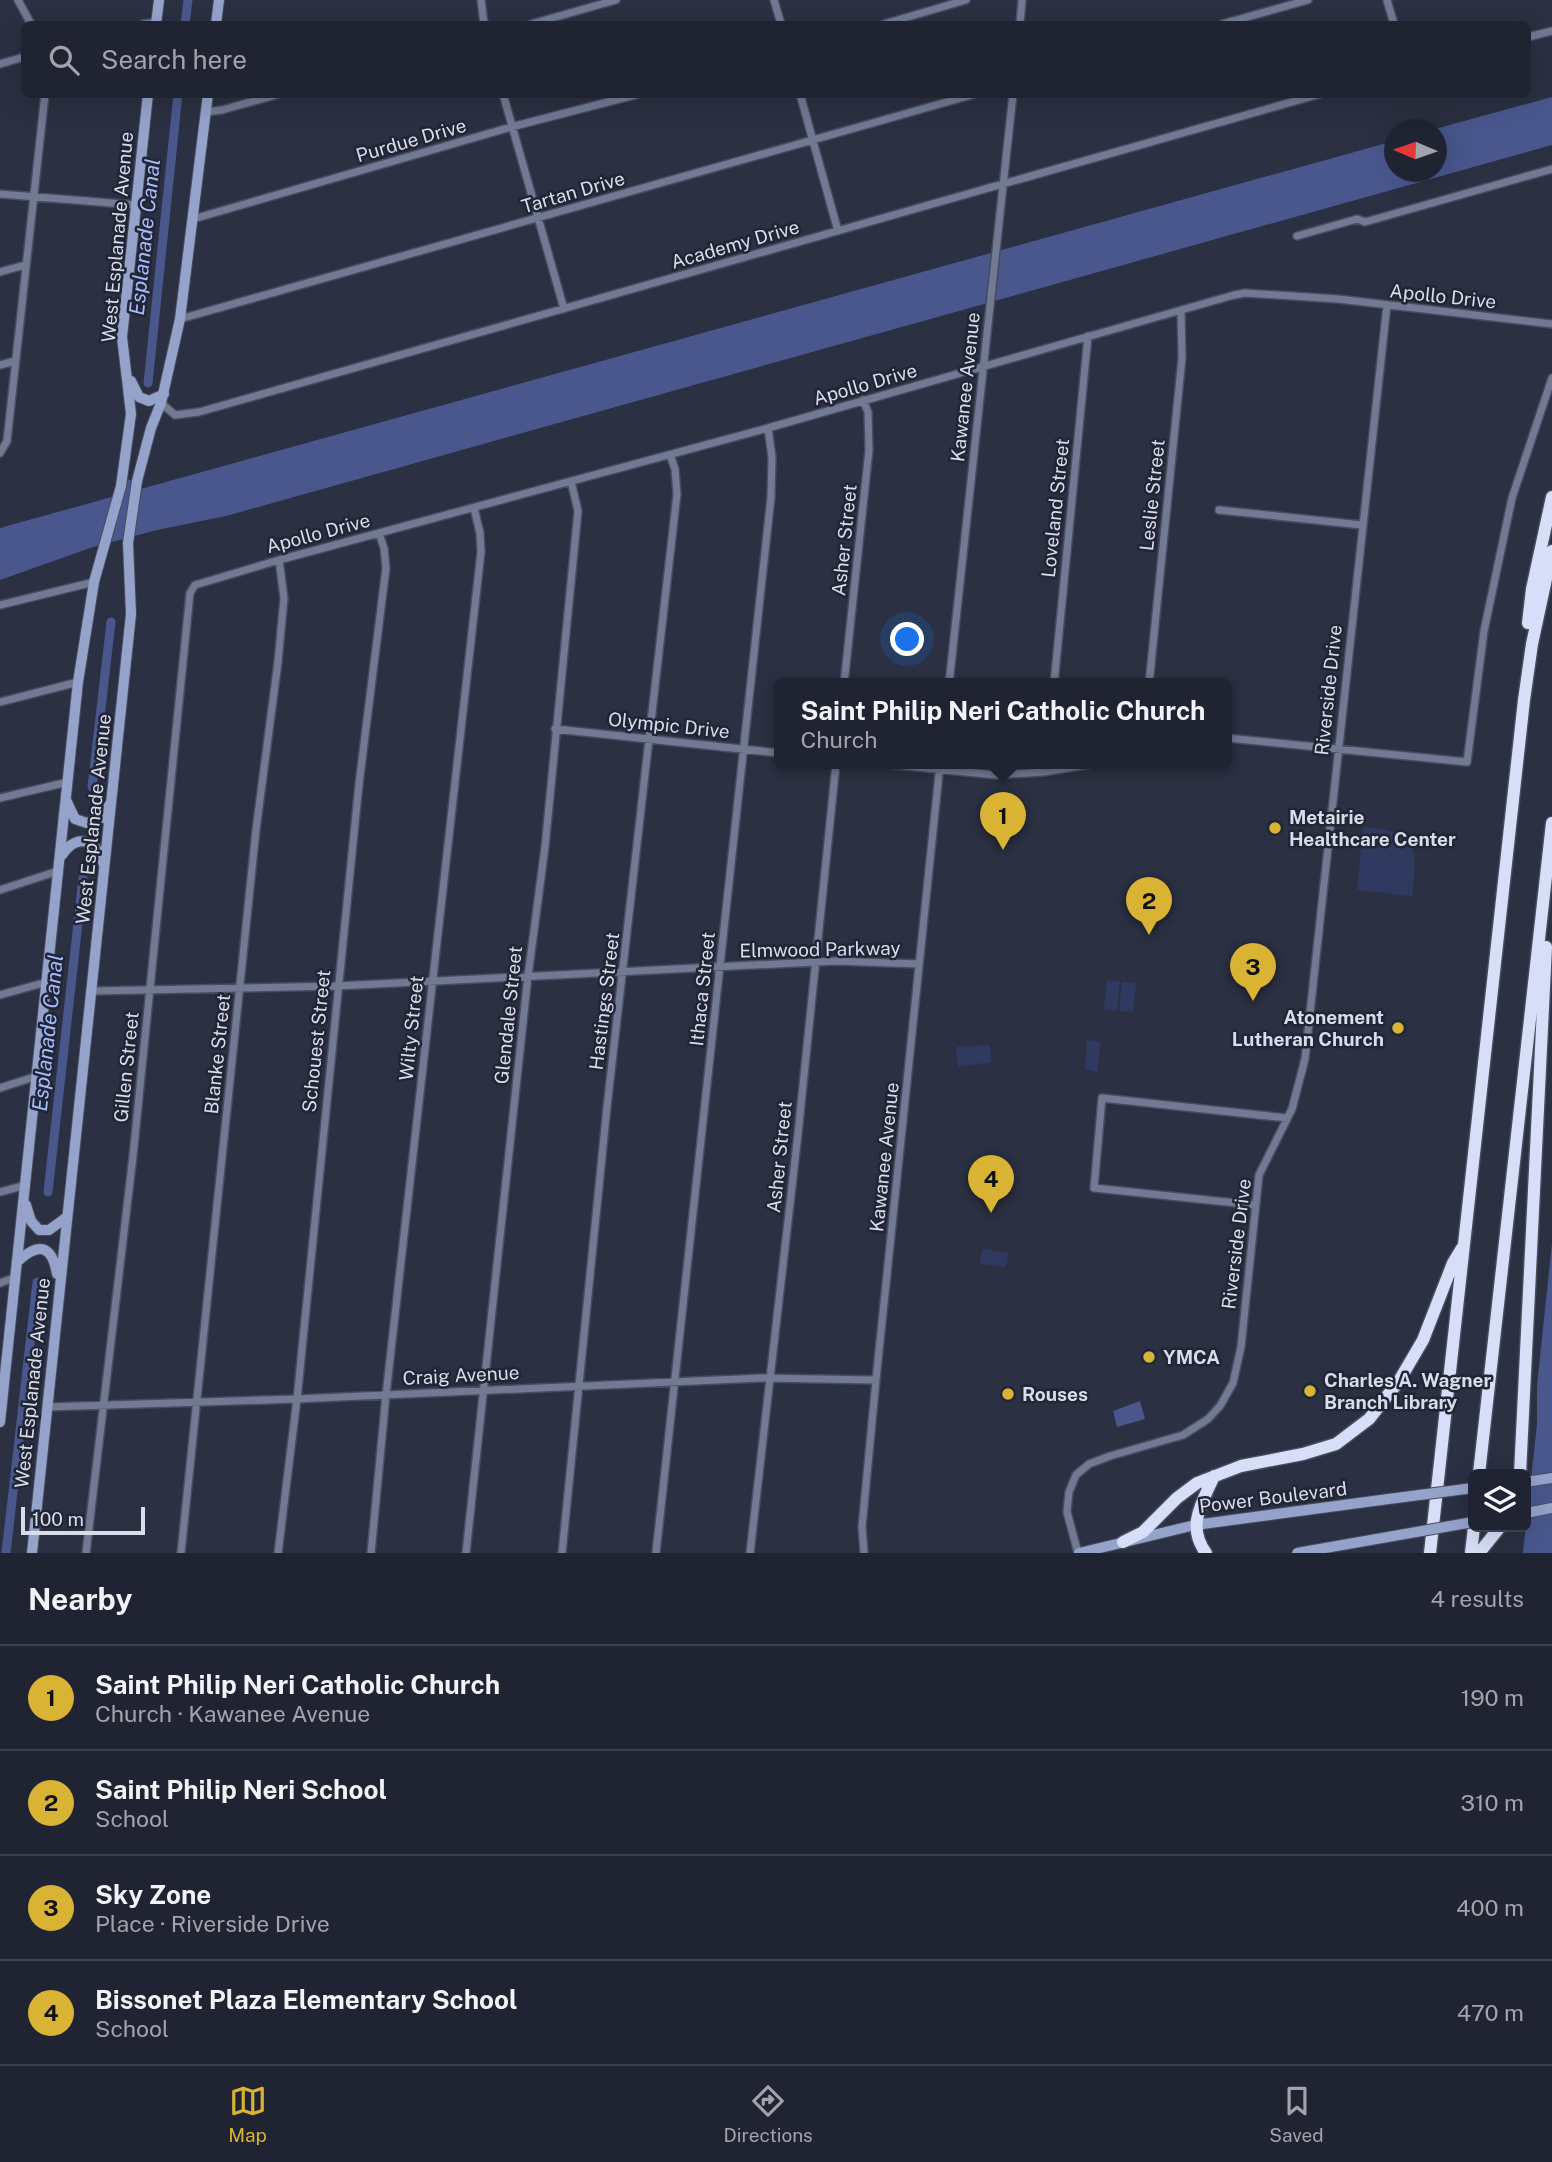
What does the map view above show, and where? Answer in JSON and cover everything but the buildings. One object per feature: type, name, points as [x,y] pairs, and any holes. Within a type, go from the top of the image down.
[{"type":"highway","points":[[1524,700],[1532,589],[1552,497]]},
{"type":"highway","points":[[1430,1553],[1524,700],[1534,631],[1552,551]]},
{"type":"highway","points":[[1520,1469],[1552,824]]},
{"type":"highway","points":[[1480,1469],[1552,824]]},
{"type":"highway","points":[[1123,1542],[1143,1532],[1198,1483],[1241,1466],[1303,1454],[1336,1444],[1369,1419],[1399,1381],[1423,1340],[1453,1263],[1464,1245]]},
{"type":"highway","points":[[1206,1553],[1200,1546],[1195,1525],[1197,1513],[1214,1476]]},
{"type":"highway","points":[[1471,1553],[1473,1532]]},
{"type":"highway","points":[[1479,1553],[1496,1532]]},
{"type":"main road","points":[[156,21],[159,0]]},
{"type":"main road","points":[[216,21],[220,0]]},
{"type":"main road","name":"West Esplanade Avenue","points":[[0,1422],[78,682],[93,582],[121,486],[131,414],[122,337],[148,98]]},
{"type":"main road","name":"West Esplanade Avenue","points":[[32,1553],[131,614],[128,543],[137,481],[151,428],[163,398],[180,319],[208,98]]},
{"type":"main road","points":[[126,371],[139,397],[149,401],[163,398]]},
{"type":"main road","points":[[66,799],[75,819],[87,823],[103,818],[113,798]]},
{"type":"main road","points":[[60,858],[73,843],[85,841],[92,843],[101,854],[105,869]]},
{"type":"main road","points":[[24,1197],[31,1221],[39,1230],[49,1230],[67,1217]]},
{"type":"main road","points":[[18,1261],[38,1248],[46,1250],[54,1258],[59,1288]]},
{"type":"main road","points":[[1531,1481],[1552,1478]]},
{"type":"main road","name":"Power Boulevard","points":[[1079,1553],[1195,1525],[1468,1489]]},
{"type":"main road","points":[[1531,1512],[1552,1508]]},
{"type":"main road","points":[[1297,1553],[1468,1526]]},
{"type":"street","points":[[18,0],[29,21]]},
{"type":"street","points":[[481,0],[484,21]]},
{"type":"street","points":[[542,21],[616,0]]},
{"type":"street","points":[[774,0],[780,21]]},
{"type":"street","points":[[894,21],[966,0]]},
{"type":"street","points":[[1020,21],[1022,0]]},
{"type":"street","points":[[1233,21],[1308,0]]},
{"type":"street","points":[[1387,0],[1393,21]]},
{"type":"street","points":[[1531,36],[1552,31]]},
{"type":"street","points":[[0,64],[21,58]]},
{"type":"street","points":[[0,453],[7,440],[45,98]]},
{"type":"street","points":[[206,112],[265,98]]},
{"type":"street","points":[[504,98],[564,309]]},
{"type":"street","name":"Purdue Drive","points":[[193,219],[512,127],[624,98]]},
{"type":"street","points":[[801,98],[838,231]]},
{"type":"street","name":"Tartan Drive","points":[[180,319],[961,98]]},
{"type":"street","name":"Kawanee Avenue","points":[[950,678],[1013,98]]},
{"type":"street","name":"Academy Drive","points":[[163,398],[175,415],[199,412],[1306,98]]},
{"type":"street","points":[[1297,236],[1357,219],[1366,222],[1552,169]]},
{"type":"street","points":[[0,194],[136,205]]},
{"type":"street","points":[[0,272],[25,265]]},
{"type":"street","name":"Apollo Drive","points":[[195,585],[279,559],[768,428],[1245,293],[1338,299],[1552,324]]},
{"type":"street","name":"Riverside Drive","points":[[1079,1553],[1067,1512],[1069,1492],[1076,1475],[1089,1464],[1183,1435],[1208,1419],[1220,1406],[1238,1370],[1259,1175],[1299,1088],[1305,1059],[1387,305]]},
{"type":"street","name":"Leslie Street","points":[[1150,678],[1182,358],[1181,310]]},
{"type":"street","name":"Loveland Street","points":[[1055,678],[1088,336]]},
{"type":"street","points":[[0,365],[15,361]]},
{"type":"street","points":[[1232,738],[1467,762],[1484,631],[1512,498],[1552,378]]},
{"type":"street","name":"Asher Street","points":[[846,678],[869,450],[868,412],[863,400]]},
{"type":"street","name":"Ithaca Street","points":[[656,1553],[771,497],[772,457],[768,428]]},
{"type":"street","name":"Hastings Street","points":[[562,1553],[607,1107],[677,494],[675,469],[670,454]]},
{"type":"street","name":"Glendale Street","points":[[466,1553],[528,976],[545,847],[578,510],[571,481]]},
{"type":"street","name":"Wilty Street","points":[[371,1553],[386,1395],[481,552],[474,508]]},
{"type":"street","points":[[1219,510],[1362,525]]},
{"type":"street","name":"Schouest Street","points":[[278,1553],[297,1399],[360,770],[386,568],[379,533]]},
{"type":"street","name":"Blanke Street","points":[[181,1553],[256,830],[279,649],[284,598],[279,559]]},
{"type":"street","points":[[0,605],[93,582]]},
{"type":"street","name":"Gillen Street","points":[[86,1553],[133,1156],[190,593],[195,585]]},
{"type":"street","points":[[0,702],[78,682]]},
{"type":"street","name":"Olympic Drive","points":[[555,729],[774,752]]},
{"type":"street","name":"Asher Street","points":[[750,1553],[798,1134],[835,769]]},
{"type":"street","name":"Kawanee Avenue","points":[[864,1553],[862,1527],[876,1380],[940,769]]},
{"type":"street","points":[[954,769],[996,775],[1037,769]]},
{"type":"street","points":[[0,799],[68,782]]},
{"type":"street","points":[[0,890],[58,871]]},
{"type":"street","name":"Elmwood Parkway","points":[[92,991],[337,986],[814,962],[919,964]]},
{"type":"street","points":[[0,995],[47,982]]},
{"type":"street","points":[[0,1088],[37,1076]]},
{"type":"street","points":[[1255,1205],[1094,1188],[1102,1098],[1287,1118]]},
{"type":"street","points":[[0,1192],[26,1185]]},
{"type":"street","points":[[0,1283],[16,1277]]},
{"type":"street","name":"Craig Avenue","points":[[47,1407],[297,1399],[770,1377],[876,1380]]},
{"type":"shaded area","points":[[1552,97],[1552,145],[1447,174],[1447,126]]},
{"type":"shaded area","points":[[1384,144],[1384,182],[1420,182],[226,516],[93,547],[0,580],[0,528]]},
{"type":"shaded area","points":[[1363,827],[1395,833],[1411,844],[1415,864],[1412,896],[1357,890]]},
{"type":"shaded area","points":[[1107,980],[1120,982],[1117,1011],[1104,1009]]},
{"type":"shaded area","points":[[1122,982],[1136,983],[1133,1012],[1119,1011]]},
{"type":"shaded area","points":[[1087,1040],[1101,1042],[1097,1072],[1085,1069]]},
{"type":"shaded area","points":[[990,1045],[991,1062],[958,1067],[956,1047]]},
{"type":"shaded area","points":[[1552,1243],[1552,1553],[1523,1553],[1525,1532],[1531,1532],[1531,1479],[1537,1424],[1537,1386]]},
{"type":"shaded area","points":[[982,1249],[1008,1253],[1006,1267],[980,1264]]},
{"type":"shaded area","points":[[1140,1401],[1145,1419],[1117,1427],[1113,1411]]},
{"type":"waterway","name":"Esplanade Canal","points":[[185,21],[188,0]]},
{"type":"waterway","name":"Esplanade Canal","points":[[148,383],[178,98]]},
{"type":"waterway","name":"Esplanade Canal","points":[[125,503],[128,484]]},
{"type":"waterway","name":"Esplanade Canal","points":[[92,787],[111,622]]},
{"type":"waterway","name":"Esplanade Canal","points":[[48,1192],[83,878]]},
{"type":"waterway","name":"Esplanade Canal","points":[[6,1553],[37,1282]]},
{"type":"place","name":"Metairie Healthcare Center","points":[[1275,828]]},
{"type":"place","name":"Saint Philip Neri Catholic Church","points":[[1003,850]]},
{"type":"place","name":"Saint Philip Neri School","points":[[1149,935]]},
{"type":"place","name":"Sky Zone","points":[[1253,1001]]},
{"type":"place","name":"Atonement Lutheran Church","points":[[1398,1028]]},
{"type":"place","name":"Bissonet Plaza Elementary School","points":[[991,1213]]},
{"type":"place","name":"YMCA","points":[[1149,1357]]},
{"type":"place","name":"Charles A. Wagner Branch Library","points":[[1310,1391]]},
{"type":"place","name":"Rouses","points":[[1008,1394]]}]
